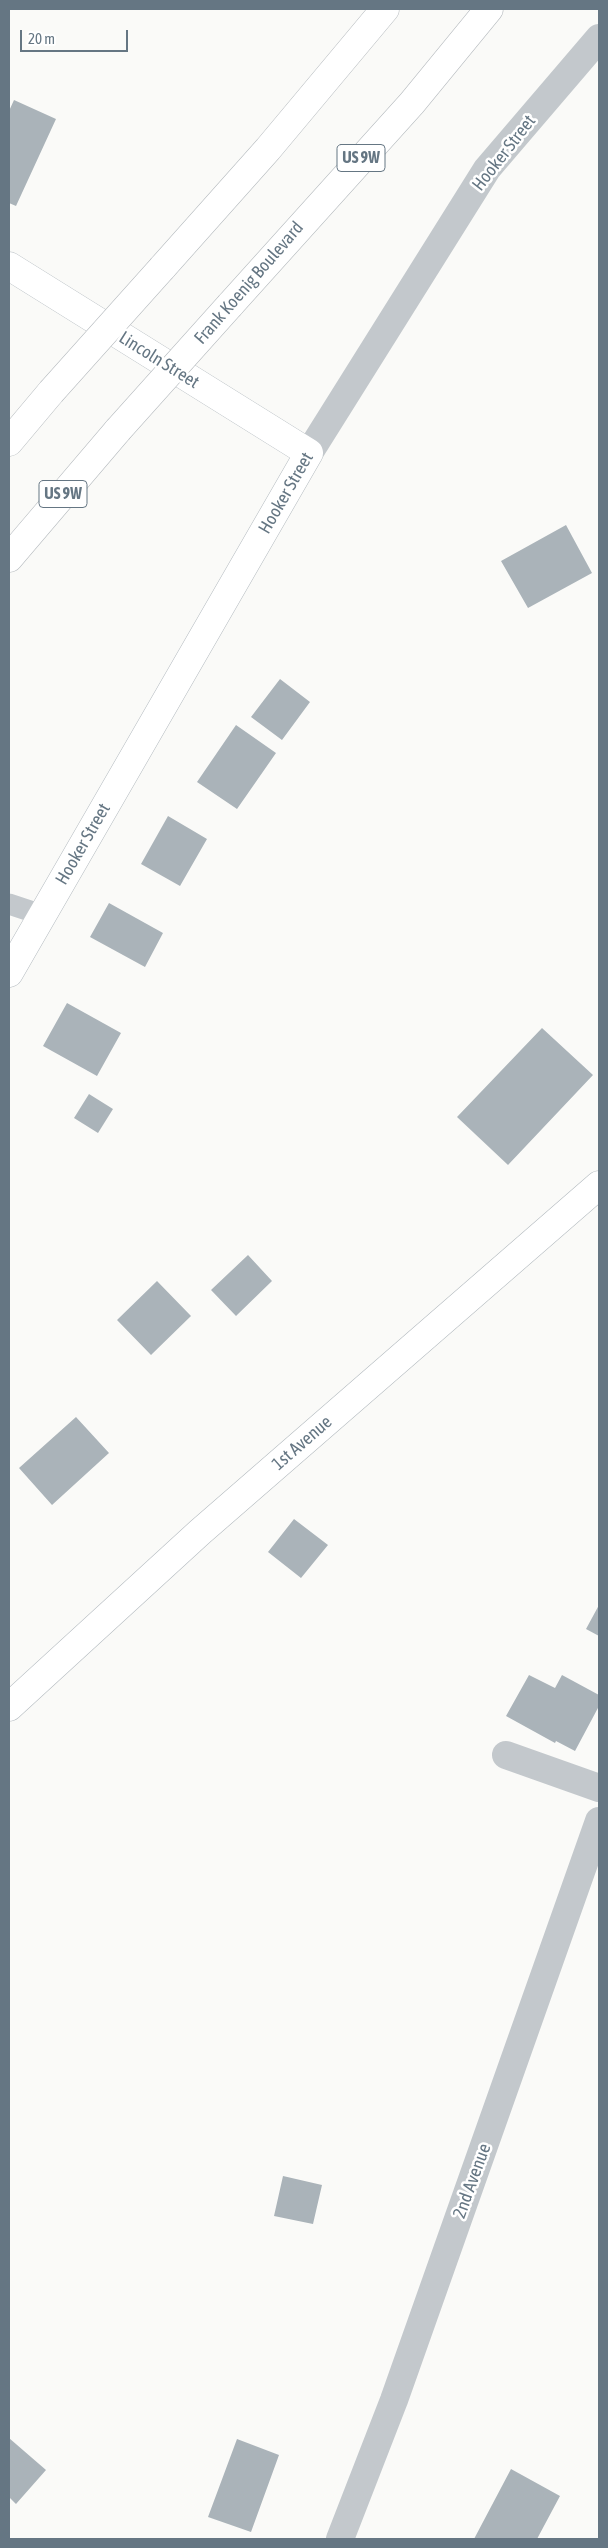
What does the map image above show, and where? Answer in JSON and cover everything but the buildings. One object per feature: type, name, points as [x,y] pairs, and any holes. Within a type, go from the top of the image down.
[{"type":"street","points":[[9,442],[51,392],[268,149],[385,9]]},
{"type":"street","name":"Frank Koenig Boulevard","points":[[9,558],[118,430],[412,103],[489,9]]},
{"type":"street","name":"Hooker Street","points":[[9,974],[309,453],[487,169],[599,38]]},
{"type":"street","name":"Lincoln Street","points":[[9,266],[309,453]]},
{"type":"street","name":"1st Avenue","points":[[9,1707],[200,1532],[599,1185]]},
{"type":"street","points":[[506,1755],[599,1788]]},
{"type":"street","name":"2nd Avenue","points":[[340,2539],[394,2400],[597,1833]]},
{"type":"lane","points":[[9,904],[42,915]]}]
